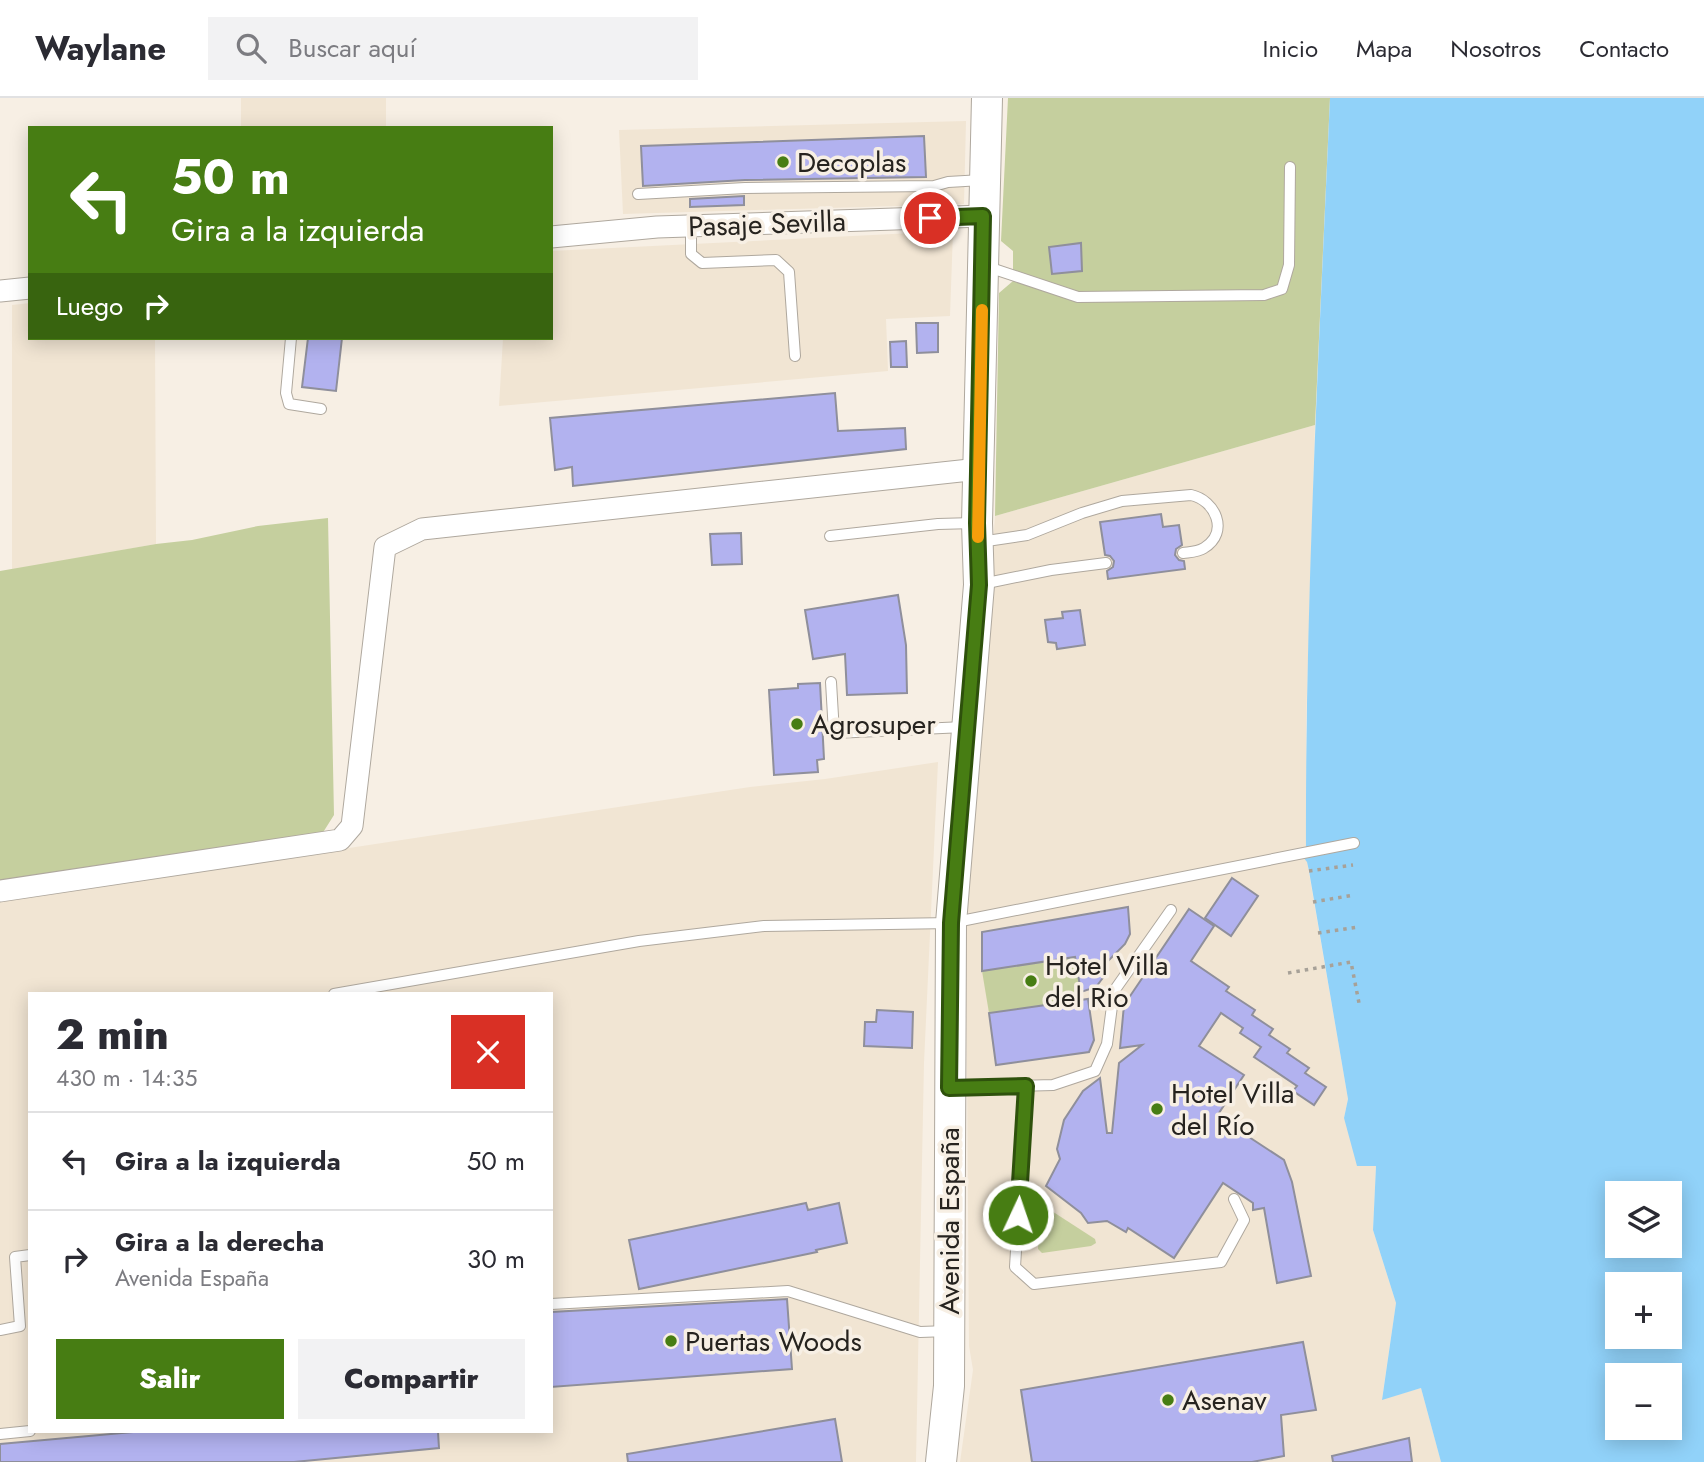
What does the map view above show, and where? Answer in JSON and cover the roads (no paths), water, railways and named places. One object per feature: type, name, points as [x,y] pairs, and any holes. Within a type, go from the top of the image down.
[{"type":"main road","name":"Avenida España","points":[[941,1462],[949,1386],[951,923],[979,585],[977,533],[988,98]]},
{"type":"street","name":"Pasaje Sevilla","points":[[553,237],[657,227],[983,216]]},
{"type":"street","points":[[0,290],[28,288]]},
{"type":"street","points":[[0,891],[340,839],[352,826],[385,547],[422,529],[979,469]]},
{"type":"lane","points":[[983,265],[1079,297],[1264,296],[1282,289],[1289,265],[1290,167]]},
{"type":"lane","points":[[638,194],[745,188],[934,186],[948,182],[985,180]]},
{"type":"lane","points":[[691,226],[691,254],[702,262],[776,261],[789,272],[795,356]]},
{"type":"lane","points":[[291,340],[286,393],[289,404],[321,408]]},
{"type":"lane","points":[[830,536],[938,524],[977,533],[1027,535],[1082,513],[1122,502],[1191,495],[1199,497],[1213,508],[1218,525],[1216,534],[1205,548],[1183,553]]},
{"type":"lane","points":[[979,585],[1051,570],[1106,563]]},
{"type":"lane","points":[[831,682],[834,733],[966,727]]},
{"type":"lane","points":[[346,992],[639,941],[750,928],[951,923],[1354,843]]},
{"type":"lane","points":[[949,1088],[1054,1085],[1095,1071],[1107,1044],[1114,991],[1171,910]]},
{"type":"lane","points":[[1026,1086],[1015,1267],[1034,1284],[1221,1262],[1244,1220],[1234,1199]]},
{"type":"lane","points":[[0,1330],[20,1326],[15,1257],[28,1255]]},
{"type":"lane","points":[[553,1304],[788,1291],[920,1332],[948,1331]]},
{"type":"lane","points":[[0,1434],[28,1431]]},
{"type":"water","points":[[1330,98],[1704,98],[1704,1462],[1441,1462],[1421,1388],[1382,1400],[1396,1303],[1373,1230],[1376,1166],[1357,1166],[1344,1118],[1348,1099],[1309,871],[1303,857],[1306,852],[1310,569]]},
{"type":"place","name":"Decoplas","points":[[783,162]]},
{"type":"place","name":"Agrosuper","points":[[797,724]]},
{"type":"place","name":"Hotel Villa del Rio","points":[[1031,981]]},
{"type":"place","name":"Hotel Villa del Río","points":[[1157,1109]]},
{"type":"place","name":"Puertas Woods","points":[[671,1341]]},
{"type":"place","name":"Asenav","points":[[1168,1400]]}]
